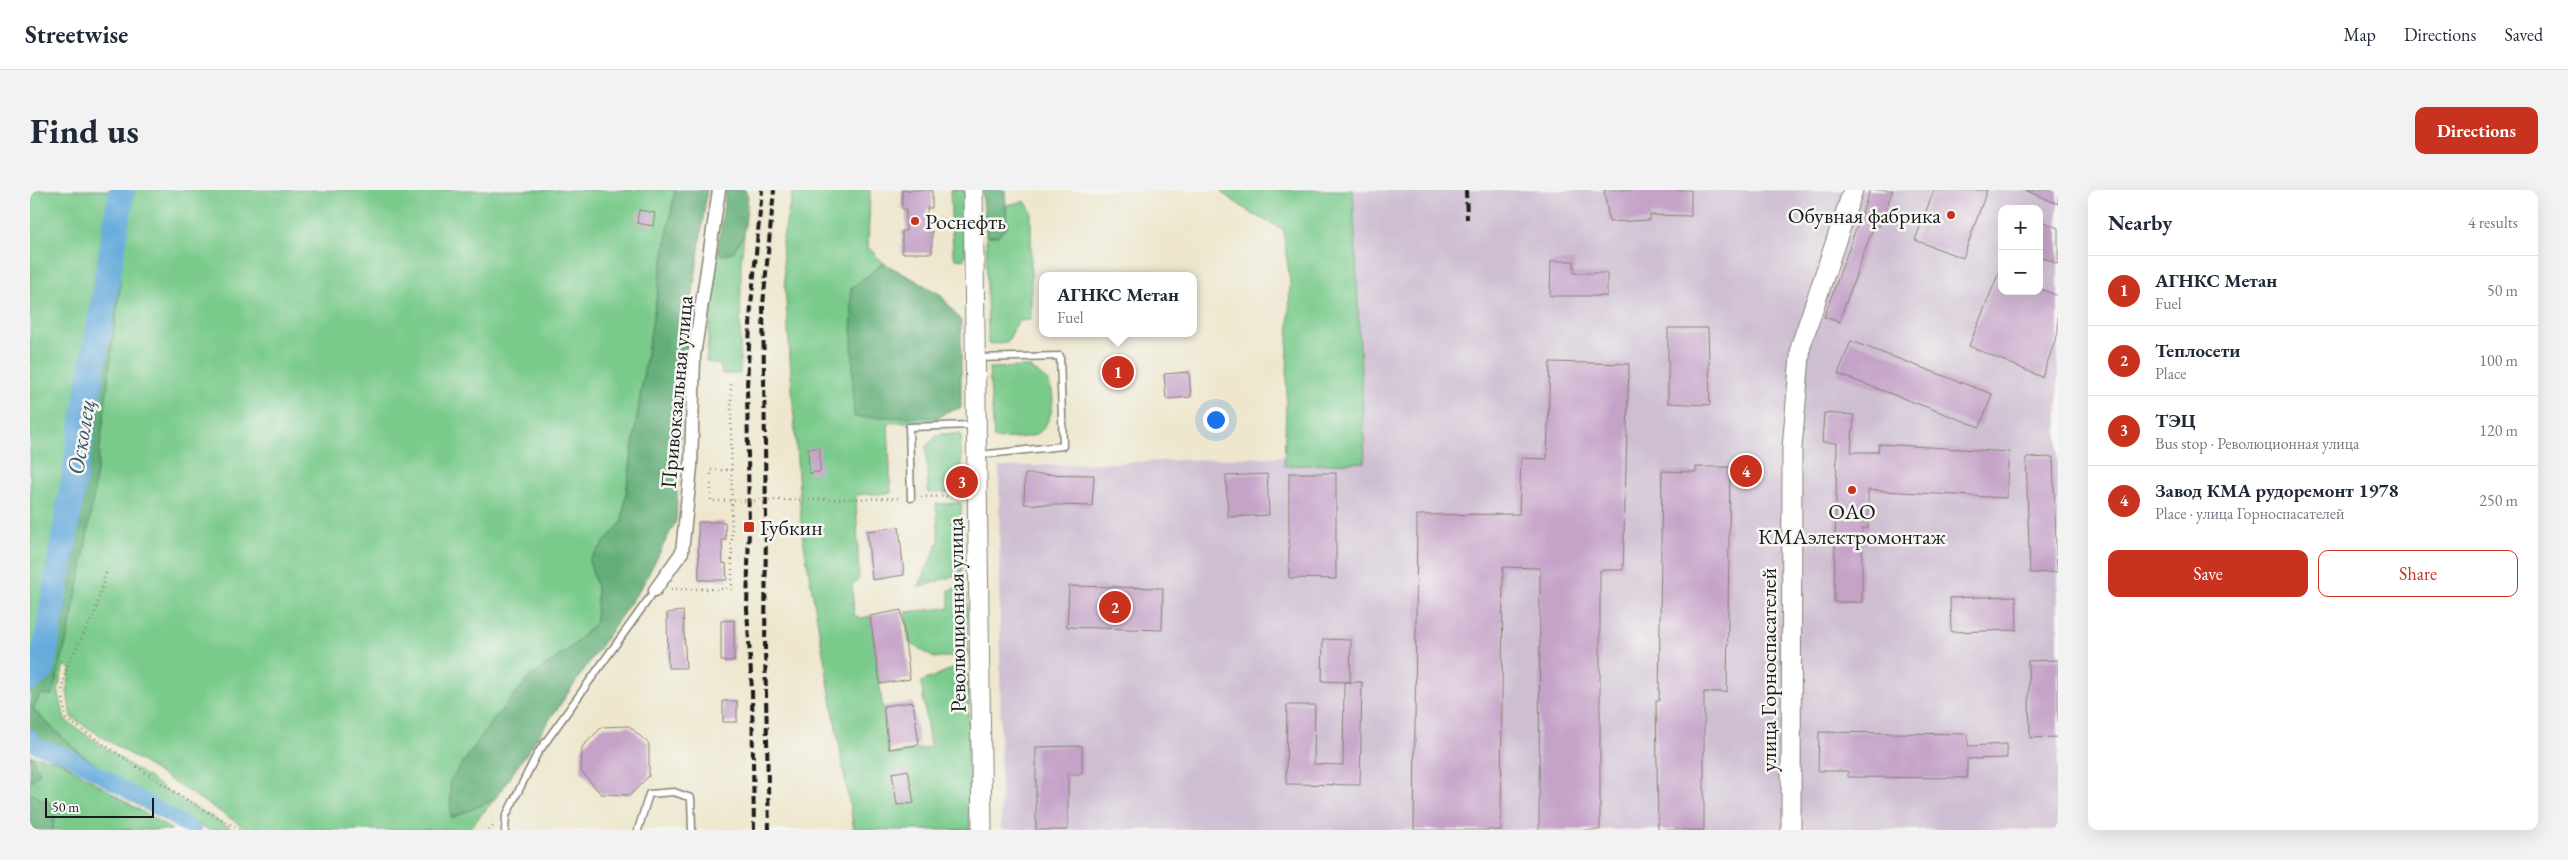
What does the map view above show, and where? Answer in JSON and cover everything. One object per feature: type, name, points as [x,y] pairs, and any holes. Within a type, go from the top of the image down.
[{"type":"street","name":"Привокзальная улица","points":[[656,590],[682,552],[691,467],[694,356],[718,190]]},
{"type":"street","name":"Революционная улица","points":[[973,190],[982,830]]},
{"type":"street","name":"улица Горноспасателей","points":[[1790,830],[1792,448],[1801,345],[1853,190]]},
{"type":"lane","points":[[976,358],[1060,356],[1063,446],[977,455]]},
{"type":"lane","points":[[911,498],[909,427],[977,425]]},
{"type":"lane","points":[[505,830],[506,816],[537,754],[656,590]]},
{"type":"lane","points":[[638,830],[649,794],[674,792],[692,798],[692,830]]},
{"type":"path","points":[[656,590],[732,589],[731,382]]},
{"type":"path","points":[[732,470],[711,470],[711,501],[852,499]]},
{"type":"path","points":[[106,573],[95,614],[68,663],[62,690],[66,719],[179,795],[240,830]]},
{"type":"shaded area","points":[[1337,190],[2058,190],[2058,830],[1001,830],[999,467],[1346,454]]},
{"type":"green space","points":[[30,190],[130,190],[121,249],[131,190],[675,190],[643,377],[622,522],[589,560],[597,588],[596,622],[573,646],[530,677],[492,721],[451,818],[495,799],[468,830],[249,830],[71,717],[67,691],[70,669],[64,664],[58,689],[65,720],[178,798],[234,830],[209,830],[144,798],[81,754],[33,710],[40,695],[30,694]]},
{"type":"green space","points":[[117,190],[131,190],[120,254],[120,285],[86,543],[77,595],[52,695],[40,695],[33,710],[81,754],[144,798],[105,777],[91,778],[56,745],[30,745],[30,670],[37,667]]},
{"type":"green space","points":[[675,190],[707,190],[684,362],[676,521],[644,583],[495,799],[451,818],[450,781],[492,721],[530,677],[573,646],[596,622],[597,588],[589,560],[622,522],[643,377]]},
{"type":"green space","points":[[726,190],[745,190],[748,196],[744,235],[732,253],[721,255],[718,247]]},
{"type":"green space","points":[[793,190],[870,190],[868,247],[884,263],[851,288],[854,417],[940,417],[936,421],[888,423],[891,493],[856,495],[859,579],[852,585],[854,615],[862,618],[870,616],[889,754],[930,747],[921,682],[956,667],[968,674],[970,830],[854,830],[802,533],[782,242]]},
{"type":"green space","points":[[950,190],[964,190],[966,255],[963,260],[956,259],[953,254]]},
{"type":"green space","points":[[982,190],[1005,190],[1007,226],[998,236],[986,236]]},
{"type":"green space","points":[[1223,190],[1353,190],[1365,462],[1284,466],[1290,283],[1283,229],[1254,215],[1222,193]]},
{"type":"green space","points":[[1025,201],[1031,211],[1031,320],[1018,321],[1007,343],[988,344],[986,236],[998,236],[1007,226],[1006,205]]},
{"type":"green space","points":[[744,235],[741,263],[740,374],[722,374],[720,365],[706,361],[718,247],[721,255],[732,253]]},
{"type":"green space","points":[[884,263],[940,294],[961,321],[961,408],[946,412],[940,417],[854,417],[851,288]]},
{"type":"green space","points":[[1028,367],[1045,378],[1051,388],[1053,400],[1048,420],[1042,430],[1034,436],[994,439],[989,368]]},
{"type":"green space","points":[[939,434],[961,434],[962,470],[953,471],[953,492],[928,493],[926,446]]},
{"type":"green space","points":[[961,503],[962,573],[918,588],[939,541],[936,504]]},
{"type":"green space","points":[[955,588],[967,595],[968,655],[934,658],[909,642],[905,612],[949,608],[949,590]]},
{"type":"green space","points":[[30,754],[40,773],[30,782]]},
{"type":"green space","points":[[31,756],[60,761],[172,830],[53,830],[55,806],[30,793],[30,782],[40,772]]},
{"type":"green space","points":[[30,793],[55,806],[53,830],[30,830]]},
{"type":"building","points":[[902,190],[932,190],[932,208],[927,208],[927,231],[932,231],[932,253],[902,253],[902,231],[906,231],[906,209],[902,209]]},
{"type":"building","points":[[1604,190],[1691,190],[1691,216],[1650,215],[1650,220],[1609,222]]},
{"type":"building","points":[[1870,190],[1893,190],[1879,227],[1874,225],[1839,322],[1824,317]]},
{"type":"building","name":"Обувная фабрика","points":[[1934,190],[1987,190],[1963,258],[1915,240]]},
{"type":"building","points":[[2025,190],[2058,190],[2058,204]]},
{"type":"building","points":[[639,210],[655,213],[653,226],[637,223]]},
{"type":"building","points":[[2043,222],[2058,228],[2058,264],[2043,258]]},
{"type":"building","points":[[1551,261],[1574,261],[1574,273],[1607,273],[1607,296],[1550,296]]},
{"type":"building","points":[[1998,275],[1998,295],[2043,295],[2043,290],[2058,296],[2058,333],[2042,377],[1969,346]]},
{"type":"building","points":[[1668,328],[1708,328],[1710,405],[1668,403]]},
{"type":"building","points":[[1851,341],[1992,394],[1980,427],[1838,374]]},
{"type":"building","points":[[1550,362],[1629,364],[1623,570],[1600,570],[1600,830],[1539,830],[1540,568],[1503,567],[1501,830],[1414,830],[1417,515],[1519,514],[1521,458],[1547,459]]},
{"type":"building","points":[[1189,372],[1191,397],[1166,399],[1164,374]]},
{"type":"building","points":[[1824,413],[1854,415],[1851,452],[1878,452],[1879,444],[2009,452],[2006,498],[1868,490],[1868,528],[1862,528],[1862,602],[1834,602],[1837,443],[1822,442]]},
{"type":"building","points":[[808,448],[820,448],[820,472],[809,473]]},
{"type":"building","points":[[2053,457],[2057,572],[2030,573],[2026,458]]},
{"type":"building","points":[[1696,467],[1730,467],[1727,692],[1704,692],[1704,830],[1658,830],[1656,701],[1659,701],[1662,471],[1696,472]]},
{"type":"building","points":[[1289,473],[1336,473],[1336,579],[1289,578]]},
{"type":"building","points":[[1025,474],[1094,475],[1092,506],[1024,504]]},
{"type":"building","points":[[1267,474],[1269,515],[1228,517],[1226,476]]},
{"type":"building","points":[[698,522],[725,522],[726,540],[722,540],[723,564],[726,563],[727,580],[699,580]]},
{"type":"building","points":[[899,527],[904,575],[872,580],[867,531]]},
{"type":"building","points":[[1069,586],[1163,588],[1162,630],[1067,627]]},
{"type":"building","points":[[2016,596],[2017,630],[1951,632],[1950,598]]},
{"type":"building","points":[[901,610],[910,679],[880,684],[870,616]]},
{"type":"building","points":[[683,611],[686,668],[668,668],[667,613]]},
{"type":"building","points":[[734,620],[734,661],[721,661],[721,621]]},
{"type":"building","points":[[1323,639],[1351,640],[1350,682],[1322,681]]},
{"type":"building","points":[[2058,660],[2058,737],[2030,738],[2028,661]]},
{"type":"building","points":[[1344,682],[1362,682],[1360,785],[1286,784],[1287,705],[1315,705],[1314,764],[1343,765]]},
{"type":"building","points":[[723,701],[737,701],[737,722],[723,722]]},
{"type":"building","points":[[913,702],[919,745],[889,749],[883,706]]},
{"type":"building","points":[[629,726],[649,744],[649,776],[630,795],[601,794],[581,771],[582,747],[602,727]]},
{"type":"building","points":[[1819,732],[1968,734],[1968,746],[2007,744],[2007,758],[1967,759],[1967,778],[1848,777],[1848,771],[1818,771]]},
{"type":"building","points":[[1082,746],[1082,774],[1068,774],[1068,830],[1036,830],[1036,747]]},
{"type":"building","points":[[908,770],[914,803],[897,805],[892,773]]},
{"type":"waterway","name":"Осколец","points":[[30,678],[42,669],[122,190]]},
{"type":"waterway","points":[[30,737],[36,746],[66,755],[194,830]]},
{"type":"railway","points":[[754,830],[752,690],[747,609],[749,527],[747,386],[751,306],[762,190]]},
{"type":"railway","points":[[769,830],[765,650],[766,516],[763,305],[774,190]]},
{"type":"railway","points":[[1466,190],[1467,219]]},
{"type":"place","name":"Обувная фабрика","points":[[1951,215]]},
{"type":"place","name":"Роснефть","points":[[915,221]]},
{"type":"place","name":"АГНКС Метан","points":[[1118,372]]},
{"type":"place","name":"Завод КМА рудоремонт 1978","points":[[1746,471]]},
{"type":"place","name":"ТЭЦ","points":[[962,482]]},
{"type":"place","name":"ОАО КМАэлектромонтаж","points":[[1852,490]]},
{"type":"place","name":"Губкин","points":[[749,527]]},
{"type":"place","name":"Теплосети","points":[[1115,607]]}]
